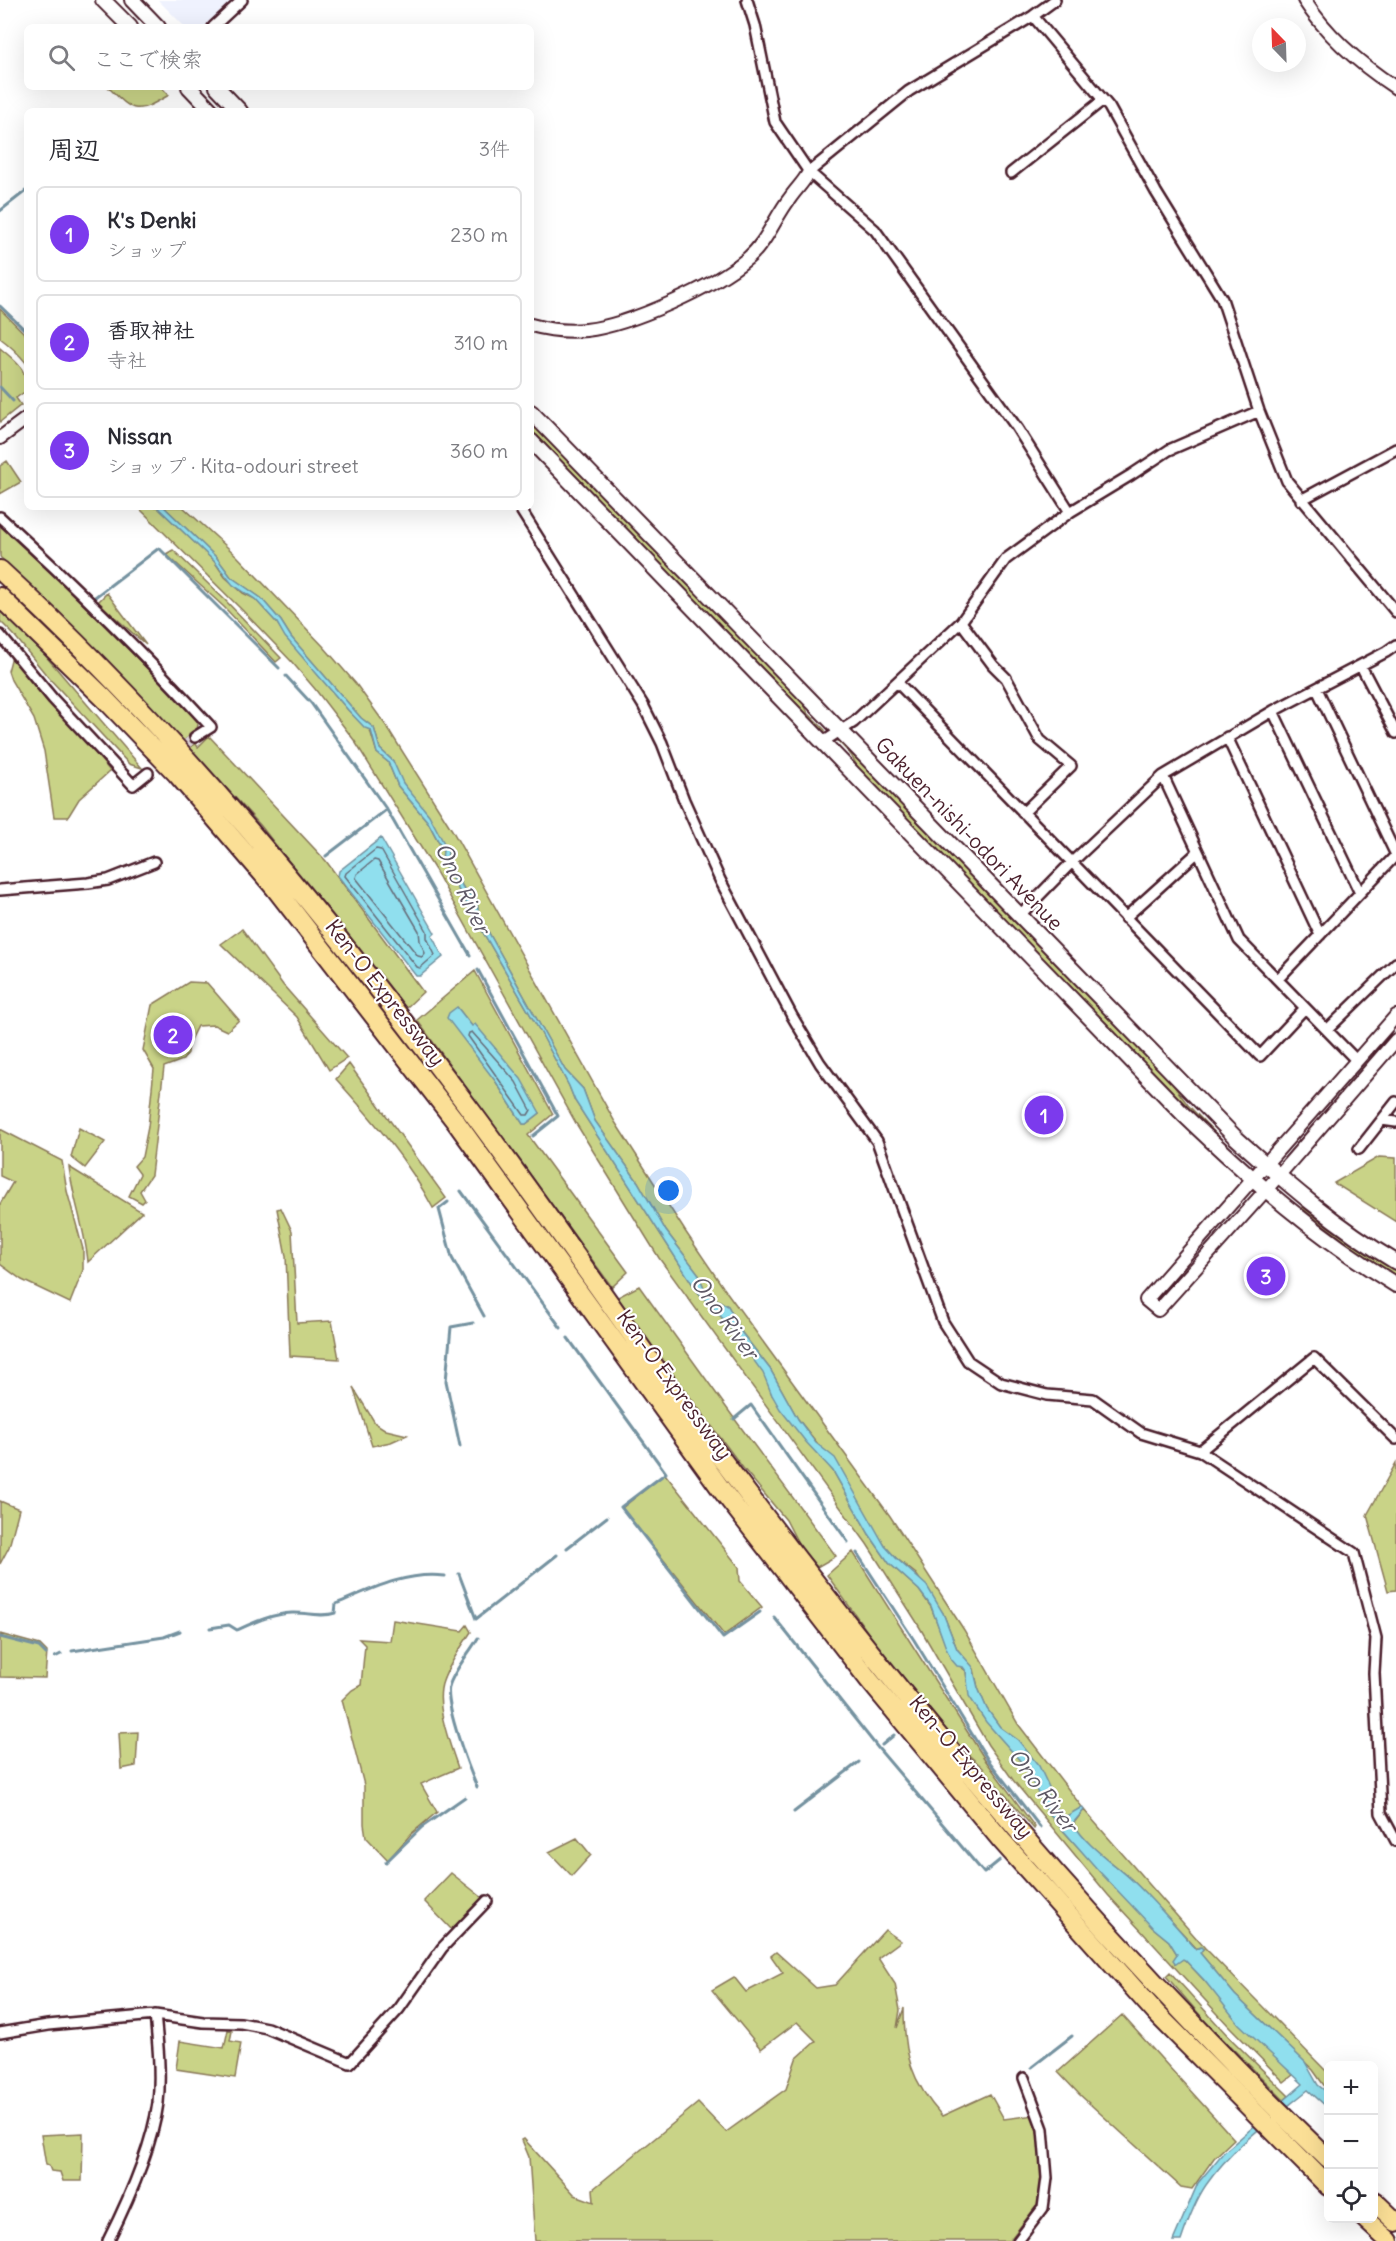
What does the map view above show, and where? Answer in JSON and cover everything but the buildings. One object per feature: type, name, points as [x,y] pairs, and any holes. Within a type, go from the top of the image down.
[{"type":"highway","name":"Ken-O Expressway","points":[[0,570],[118,686],[239,819],[295,885],[473,1114],[702,1432],[790,1549],[912,1706],[976,1783],[1044,1862],[1152,1980],[1246,2080],[1324,2154]]},
{"type":"highway","name":"Ken-O Expressway","points":[[0,597],[104,698],[177,774],[275,888],[456,1122],[728,1498],[869,1680],[980,1815],[1156,2013],[1324,2181]]},
{"type":"highway","points":[[1378,2205],[1396,2222]]},
{"type":"highway","points":[[1369,2223],[1389,2241]]},
{"type":"main road","points":[[103,0],[127,24]]},
{"type":"main road","points":[[132,0],[155,24]]},
{"type":"main road","points":[[192,90],[209,108]]},
{"type":"main road","points":[[220,90],[237,108]]},
{"type":"main road","name":"Gakuen-nishi-odori Avenue","points":[[534,415],[1213,1115],[1265,1165],[1326,1215],[1396,1262]]},
{"type":"main road","name":"Gakuen-nishi-odori Avenue","points":[[534,444],[1184,1114],[1265,1191],[1312,1229],[1396,1285]]},
{"type":"street","points":[[216,24],[242,0]]},
{"type":"street","points":[[747,0],[755,25],[775,122],[809,172],[875,230],[1017,428],[1070,512]]},
{"type":"street","points":[[534,326],[559,330],[588,330],[649,311],[706,286],[750,257],[809,172],[909,91],[1033,16],[1054,0]]},
{"type":"street","points":[[1304,0],[1315,17],[1366,68],[1396,88]]},
{"type":"street","points":[[1033,16],[1103,100],[1222,299],[1259,411],[1287,481],[1396,612]]},
{"type":"street","points":[[1011,173],[1103,100]]},
{"type":"street","points":[[824,742],[854,722],[961,622],[1006,559],[1070,512],[1169,450],[1259,411]]},
{"type":"street","points":[[0,438],[24,420]]},
{"type":"street","points":[[1301,500],[1396,449]]},
{"type":"street","points":[[521,510],[643,705],[662,743],[684,800],[720,880],[792,1016],[820,1063],[877,1141],[942,1322],[968,1361],[1001,1383],[1047,1395],[1093,1399],[1141,1433],[1200,1451],[1354,1553],[1376,1638],[1374,1673],[1381,1813],[1396,1841]]},
{"type":"street","points":[[0,517],[52,564],[211,727],[195,737]]},
{"type":"street","points":[[961,622],[993,665],[1006,678],[1040,740],[1071,766],[1023,813]]},
{"type":"street","points":[[0,635],[53,699],[133,785],[148,773]]},
{"type":"street","points":[[1019,916],[1163,776],[1273,711],[1361,666],[1396,645]]},
{"type":"street","points":[[1361,666],[1396,733]]},
{"type":"street","points":[[897,682],[1260,1056],[1304,1009]]},
{"type":"street","points":[[1278,979],[1396,855],[1317,689]]},
{"type":"street","points":[[1273,711],[1360,893]]},
{"type":"street","points":[[1227,737],[1320,935]]},
{"type":"street","points":[[1163,776],[1239,940],[1357,1061]]},
{"type":"street","points":[[1125,918],[1198,852]]},
{"type":"street","points":[[0,890],[48,888],[108,880],[154,862]]},
{"type":"street","points":[[1327,1030],[1396,963]]},
{"type":"street","points":[[1396,1016],[1146,1300],[1158,1310],[1392,1053],[1396,1040]]},
{"type":"street","points":[[1359,1149],[1396,1102]]},
{"type":"street","points":[[1382,1120],[1396,1122]]},
{"type":"street","points":[[1200,1451],[1314,1358],[1396,1439]]},
{"type":"street","points":[[0,2033],[48,2025],[155,2015],[204,2022],[241,2023],[267,2028],[350,2063],[399,2009],[442,1948],[487,1901]]},
{"type":"street","points":[[108,2241],[141,2163],[158,2104],[158,2048],[155,2015]]},
{"type":"street","points":[[1018,2241],[1043,2208],[1047,2178],[1043,2129],[1024,2078]]},
{"type":"shaded area","points":[[158,0],[233,0],[207,24],[182,24]]},
{"type":"green space","points":[[111,90],[164,90],[169,95],[142,108],[130,106]]},
{"type":"green space","points":[[0,309],[24,333],[24,360],[15,350],[0,338]]},
{"type":"green space","points":[[0,348],[24,373],[24,394],[16,398],[21,405],[0,422]]},
{"type":"green space","points":[[534,424],[801,698],[808,713],[825,730],[822,733],[534,435]]},
{"type":"green space","points":[[7,461],[21,482],[0,494],[0,466]]},
{"type":"green space","points":[[141,510],[160,510],[214,561],[225,577],[243,593],[255,599],[348,710],[370,730],[377,753],[388,762],[398,786],[428,822],[443,851],[442,861],[541,1033],[575,1101],[697,1291],[726,1322],[764,1373],[772,1395],[833,1471],[869,1534],[889,1563],[919,1590],[931,1607],[951,1659],[966,1671],[972,1699],[986,1721],[1026,1769],[1050,1815],[1152,1927],[1169,1941],[1177,1954],[1175,1963],[1185,1960],[1293,2075],[1284,2082],[1108,1895],[1013,1780],[988,1745],[916,1621],[867,1544],[659,1258],[577,1125],[435,870],[354,740],[291,661]]},
{"type":"green space","points":[[167,510],[186,510],[237,556],[324,647],[356,684],[387,727],[452,830],[615,1122],[685,1231],[723,1287],[890,1516],[964,1630],[1018,1724],[1082,1807],[1065,1818],[1048,1800],[1047,1793],[987,1709],[978,1688],[974,1669],[957,1649],[943,1613],[916,1574],[885,1546],[821,1448],[798,1419],[770,1369],[742,1333],[728,1306],[706,1293],[698,1273],[666,1231],[638,1182],[595,1121],[583,1089],[565,1070],[479,915],[475,895],[467,894],[447,861],[448,850],[398,776],[393,761],[380,749],[374,728],[361,718],[291,637],[281,621],[261,598],[231,577],[217,558]]},
{"type":"green space","points":[[0,526],[62,583],[195,716],[198,724],[197,730],[182,742],[65,619],[0,557]]},
{"type":"green space","points":[[173,550],[281,658],[276,662],[224,607],[166,554]]},
{"type":"green space","points":[[107,593],[146,645],[98,602]]},
{"type":"green space","points":[[0,611],[43,653],[142,768],[129,764],[48,677],[0,621]]},
{"type":"green space","points":[[12,656],[110,771],[79,799],[68,817],[54,817],[44,751],[34,719],[8,671]]},
{"type":"green space","points":[[209,736],[326,861],[423,992],[404,1010],[261,826],[190,748],[195,743],[198,747]]},
{"type":"green space","points":[[841,738],[1163,1071],[1188,1105],[1229,1149],[862,775],[851,755],[838,741]]},
{"type":"green space","points":[[242,929],[283,985],[347,1058],[329,1070],[297,1017],[221,944]]},
{"type":"green space","points":[[475,971],[553,1114],[528,1135],[628,1272],[612,1287],[417,1020]],"holes":[[[457,1007],[540,1113],[523,1124],[496,1082]]]},
{"type":"green space","points":[[189,982],[207,983],[239,1020],[227,1031],[214,1025],[197,1026],[189,1042],[188,1053],[183,1060],[164,1067],[151,1175],[140,1191],[145,1200],[142,1203],[129,1196],[140,1174],[134,1166],[142,1157],[148,1127],[154,1069],[143,1050],[152,1005]]},
{"type":"green space","points":[[349,1064],[446,1198],[433,1208],[401,1157],[336,1079]]},
{"type":"green space","points":[[79,1128],[105,1142],[85,1168],[71,1157]]},
{"type":"green space","points":[[0,1129],[62,1161],[67,1191],[83,1249],[83,1270],[70,1303],[22,1280],[0,1264],[0,1204],[13,1182],[0,1176]]},
{"type":"green space","points":[[1379,1157],[1396,1158],[1396,1222],[1334,1183]]},
{"type":"green space","points":[[69,1167],[142,1212],[88,1262],[73,1191]]},
{"type":"green space","points":[[1302,1205],[1396,1269],[1396,1279],[1302,1208]]},
{"type":"green space","points":[[281,1208],[292,1231],[297,1323],[332,1321],[339,1359],[290,1356],[286,1256],[277,1209]]},
{"type":"green space","points":[[639,1286],[836,1556],[817,1567],[800,1547],[786,1520],[743,1468],[616,1298]]},
{"type":"green space","points":[[353,1387],[375,1423],[386,1430],[407,1435],[391,1442],[372,1446]]},
{"type":"green space","points":[[1396,1463],[1396,1590],[1388,1591],[1367,1515]]},
{"type":"green space","points":[[665,1474],[739,1567],[740,1581],[762,1607],[724,1635],[622,1508]]},
{"type":"green space","points":[[0,1501],[19,1509],[9,1547],[0,1564]]},
{"type":"green space","points":[[853,1552],[986,1761],[1035,1827],[1034,1829],[982,1767],[962,1749],[874,1641],[827,1575]]},
{"type":"green space","points":[[393,1620],[462,1631],[467,1625],[471,1632],[448,1668],[440,1701],[447,1736],[458,1768],[421,1784],[437,1812],[411,1834],[388,1860],[366,1837],[364,1785],[342,1700],[361,1685],[365,1645],[359,1639],[390,1641]]},
{"type":"green space","points":[[0,1634],[40,1645],[47,1652],[45,1678],[0,1677]]},
{"type":"green space","points":[[138,1732],[136,1766],[121,1769],[119,1733]]},
{"type":"green space","points":[[1084,1810],[1205,1948],[1324,2069],[1324,2085],[1313,2070],[1235,1995],[1200,1953],[1203,1949],[1197,1949],[1133,1881],[1093,1848],[1073,1824]]},
{"type":"green space","points":[[577,1838],[591,1855],[572,1876],[549,1852]]},
{"type":"green space","points":[[451,1873],[484,1899],[452,1930],[424,1901]]},
{"type":"green space","points":[[885,1930],[901,1941],[878,1958],[895,1984],[900,2010],[897,2028],[904,2008],[904,2025],[911,2066],[931,2103],[942,2116],[990,2094],[1004,2119],[1035,2115],[1043,2177],[1038,2204],[1009,2241],[535,2241],[529,2157],[522,2140],[524,2139],[575,2195],[594,2202],[593,2189],[698,2103],[726,2132],[786,2089],[796,2059],[816,2041],[797,2022],[761,2049],[712,1990],[734,1977],[746,1992],[783,1973],[771,1956],[776,1952],[816,1988],[835,1985]]},
{"type":"green space","points":[[1170,1972],[1229,2037],[1289,2096],[1284,2100],[1206,2022],[1166,1976]]},
{"type":"green space","points":[[1122,2015],[1234,2139],[1214,2158],[1192,2189],[1181,2187],[1058,2072]]},
{"type":"green space","points":[[228,2030],[232,2031],[230,2041],[241,2043],[235,2078],[176,2069],[180,2041],[224,2048]]},
{"type":"green space","points":[[83,2133],[82,2181],[63,2181],[60,2172],[51,2171],[46,2165],[41,2135]]},
{"type":"water","name":"Ono River","points":[[160,510],[167,510],[217,558],[231,577],[261,598],[281,621],[291,637],[361,718],[374,728],[380,749],[393,761],[403,783],[429,815],[448,851],[447,861],[467,894],[475,895],[479,915],[565,1070],[583,1089],[595,1121],[638,1182],[666,1231],[698,1273],[706,1293],[728,1306],[742,1333],[770,1369],[798,1419],[816,1443],[835,1458],[885,1546],[927,1586],[943,1613],[957,1649],[973,1667],[978,1688],[987,1709],[1000,1727],[1018,1740],[1039,1766],[1049,1787],[1049,1800],[1065,1817],[1082,1807],[1084,1810],[1073,1823],[1079,1832],[1141,1889],[1196,1949],[1201,1947],[1203,1949],[1200,1953],[1235,1995],[1305,2062],[1318,2085],[1324,2090],[1324,2104],[1308,2090],[1253,2134],[1228,2158],[1202,2191],[1181,2241],[1173,2241],[1198,2183],[1223,2153],[1303,2084],[1239,2024],[1185,1960],[1176,1964],[1173,1960],[1177,1954],[1169,1941],[1152,1927],[1098,1870],[1048,1813],[1023,1764],[986,1722],[969,1696],[966,1671],[951,1659],[931,1606],[919,1590],[889,1563],[869,1534],[833,1471],[780,1409],[763,1373],[726,1322],[697,1291],[575,1101],[541,1033],[442,861],[443,850],[428,822],[398,786],[388,762],[377,753],[371,730],[365,728],[348,710],[255,599],[233,585],[214,561]]},
{"type":"water","points":[[381,838],[435,933],[432,936],[443,957],[420,976],[416,976],[338,876],[339,871]]},
{"type":"water","points":[[457,1007],[472,1026],[475,1024],[521,1079],[540,1113],[526,1124],[523,1124],[496,1082],[447,1018],[449,1013]]},
{"type":"waterway","points":[[0,211],[24,192]]},
{"type":"waterway","points":[[0,306],[24,329]]},
{"type":"waterway","points":[[0,387],[13,401]]},
{"type":"waterway","points":[[95,597],[159,548],[279,668]]},
{"type":"waterway","points":[[286,676],[311,703],[387,810],[470,955]]},
{"type":"waterway","points":[[326,856],[386,810]]},
{"type":"waterway","points":[[478,970],[558,1116],[533,1136]]},
{"type":"waterway","points":[[461,1191],[561,1328]]},
{"type":"waterway","points":[[448,1202],[439,1209],[452,1258],[484,1316]]},
{"type":"waterway","points":[[460,1446],[446,1381],[451,1327],[473,1323]]},
{"type":"waterway","points":[[568,1338],[666,1473],[621,1507],[723,1638],[760,1612]]},
{"type":"waterway","points":[[734,1419],[751,1405],[848,1542]]},
{"type":"waterway","points":[[567,1548],[607,1517]]},
{"type":"waterway","points":[[857,1553],[988,1760],[1040,1827]]},
{"type":"waterway","points":[[459,1574],[476,1619],[557,1555]]},
{"type":"waterway","points":[[210,1628],[229,1625],[237,1630],[278,1615],[335,1613],[336,1604],[389,1582],[417,1576],[445,1576]]},
{"type":"waterway","points":[[774,1617],[878,1748],[984,1873],[1000,1860]]},
{"type":"waterway","points":[[72,1651],[164,1637],[180,1631]]},
{"type":"waterway","points":[[0,1637],[39,1647],[46,1654]]},
{"type":"waterway","points":[[477,1787],[458,1737],[449,1687],[454,1675],[478,1638]]},
{"type":"waterway","points":[[55,1657],[61,1654]]},
{"type":"waterway","points":[[882,1745],[894,1735]]},
{"type":"waterway","points":[[794,1812],[859,1762]]},
{"type":"waterway","points":[[386,1862],[422,1827],[465,1797]]},
{"type":"waterway","points":[[1032,2067],[1072,2036]]},
{"type":"tunnel","points":[[176,752],[195,737]]},
{"type":"place","name":"香取神社","points":[[173,1035]]},
{"type":"place","name":"K's Denki","points":[[1044,1115]]},
{"type":"place","name":"Nissan","points":[[1266,1276]]}]
